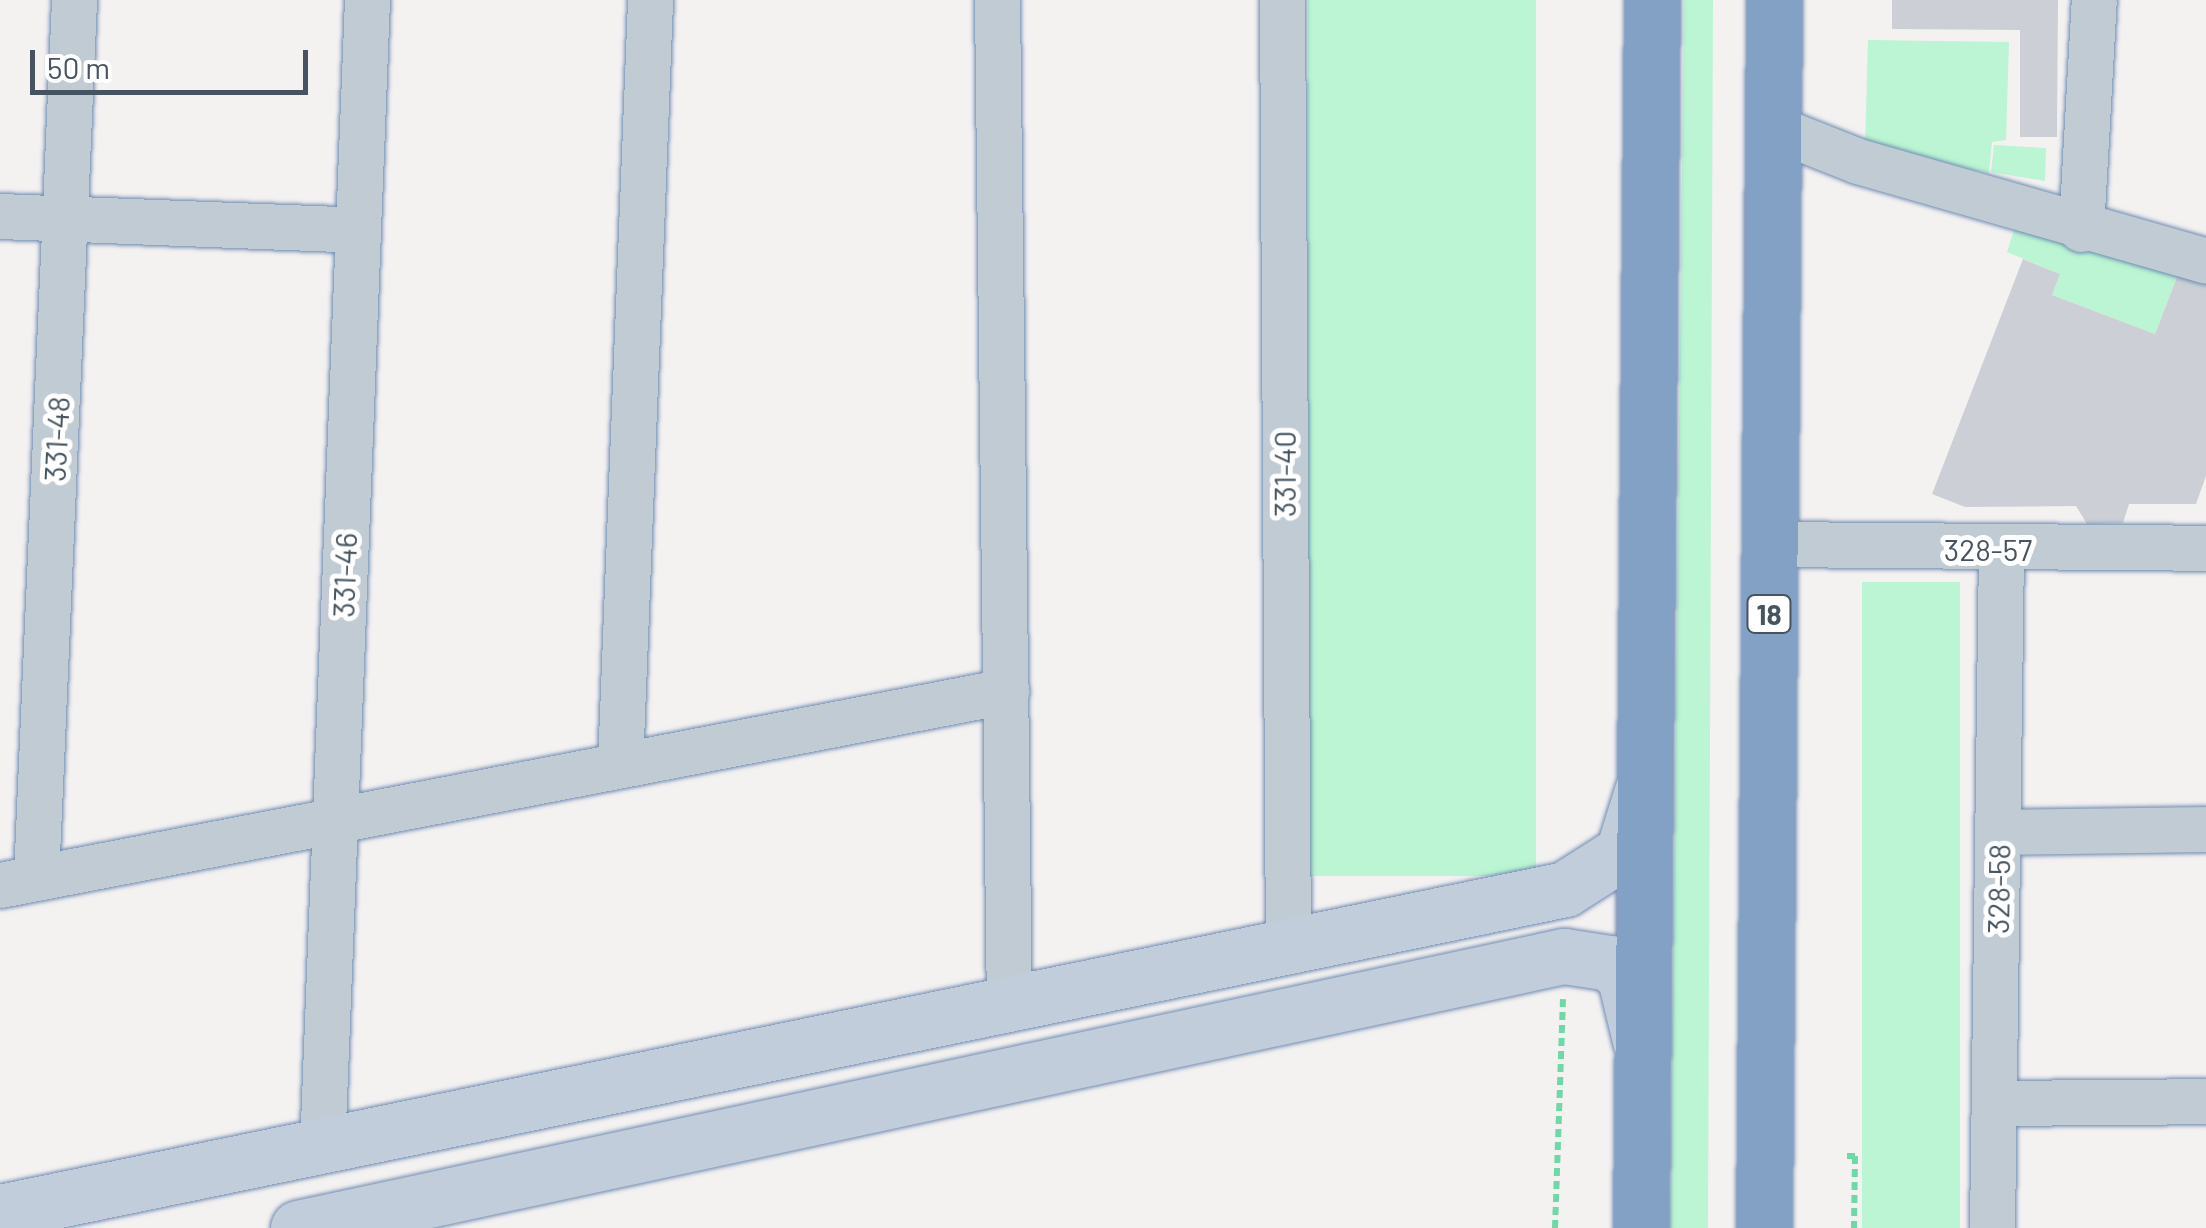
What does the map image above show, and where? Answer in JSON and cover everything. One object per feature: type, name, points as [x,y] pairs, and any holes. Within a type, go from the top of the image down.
[{"type":"highway","points":[[1641,1228],[1652,0]]},
{"type":"highway","name":"18","points":[[1764,1228],[1774,0]]},
{"type":"main road","points":[[0,1212],[322,1150],[1566,889],[1604,872],[1637,820],[1645,773]]},
{"type":"main road","points":[[1360,932],[1373,998]]},
{"type":"main road","points":[[298,1228],[1373,998],[1589,956],[1625,978],[1642,1052]]},
{"type":"street","name":"331-48","points":[[18,881],[66,218],[74,0]]},
{"type":"street","name":"331-46","points":[[322,1150],[367,0]]},
{"type":"street","points":[[620,765],[650,0]]},
{"type":"street","points":[[997,0],[1010,1006]]},
{"type":"street","name":"331-40","points":[[1282,0],[1288,948]]},
{"type":"street","points":[[2081,228],[2094,0]]},
{"type":"street","points":[[1772,126],[2081,228],[2206,261]]},
{"type":"street","points":[[0,216],[358,230]]},
{"type":"street","name":"328-57","points":[[1770,544],[2001,550],[2206,548]]},
{"type":"street","name":"328-58","points":[[1992,1228],[2001,550]]},
{"type":"street","points":[[18,881],[1006,691]]},
{"type":"street","points":[[1999,832],[2206,829]]},
{"type":"street","points":[[1995,1103],[2206,1102]]},
{"type":"path","points":[[1555,1228],[1563,1000]]},
{"type":"path","points":[[1848,1156],[1856,1156],[1854,1228]]},
{"type":"green space","points":[[1308,0],[1536,0],[1536,876],[1308,876]]},
{"type":"green space","points":[[1684,0],[1713,0],[1708,1228],[1670,1228]]},
{"type":"green space","points":[[1868,40],[2009,42],[2006,140],[1992,142],[1989,173],[1865,148]]},
{"type":"green space","points":[[1994,145],[2046,148],[2045,181],[1991,172]]},
{"type":"green space","points":[[2015,227],[2179,272],[2155,334],[2052,295],[2060,274],[2007,252]]},
{"type":"green space","points":[[1862,582],[1960,582],[1960,1228],[1862,1228]]},
{"type":"building","points":[[1892,0],[2058,0],[2057,137],[2020,137],[2020,30],[1892,29]]},
{"type":"building","points":[[2023,259],[2060,274],[2052,295],[2155,334],[2179,272],[2206,282],[2206,476],[2196,504],[2129,504],[2123,523],[2087,524],[2076,506],[1965,507],[1932,494]]}]
